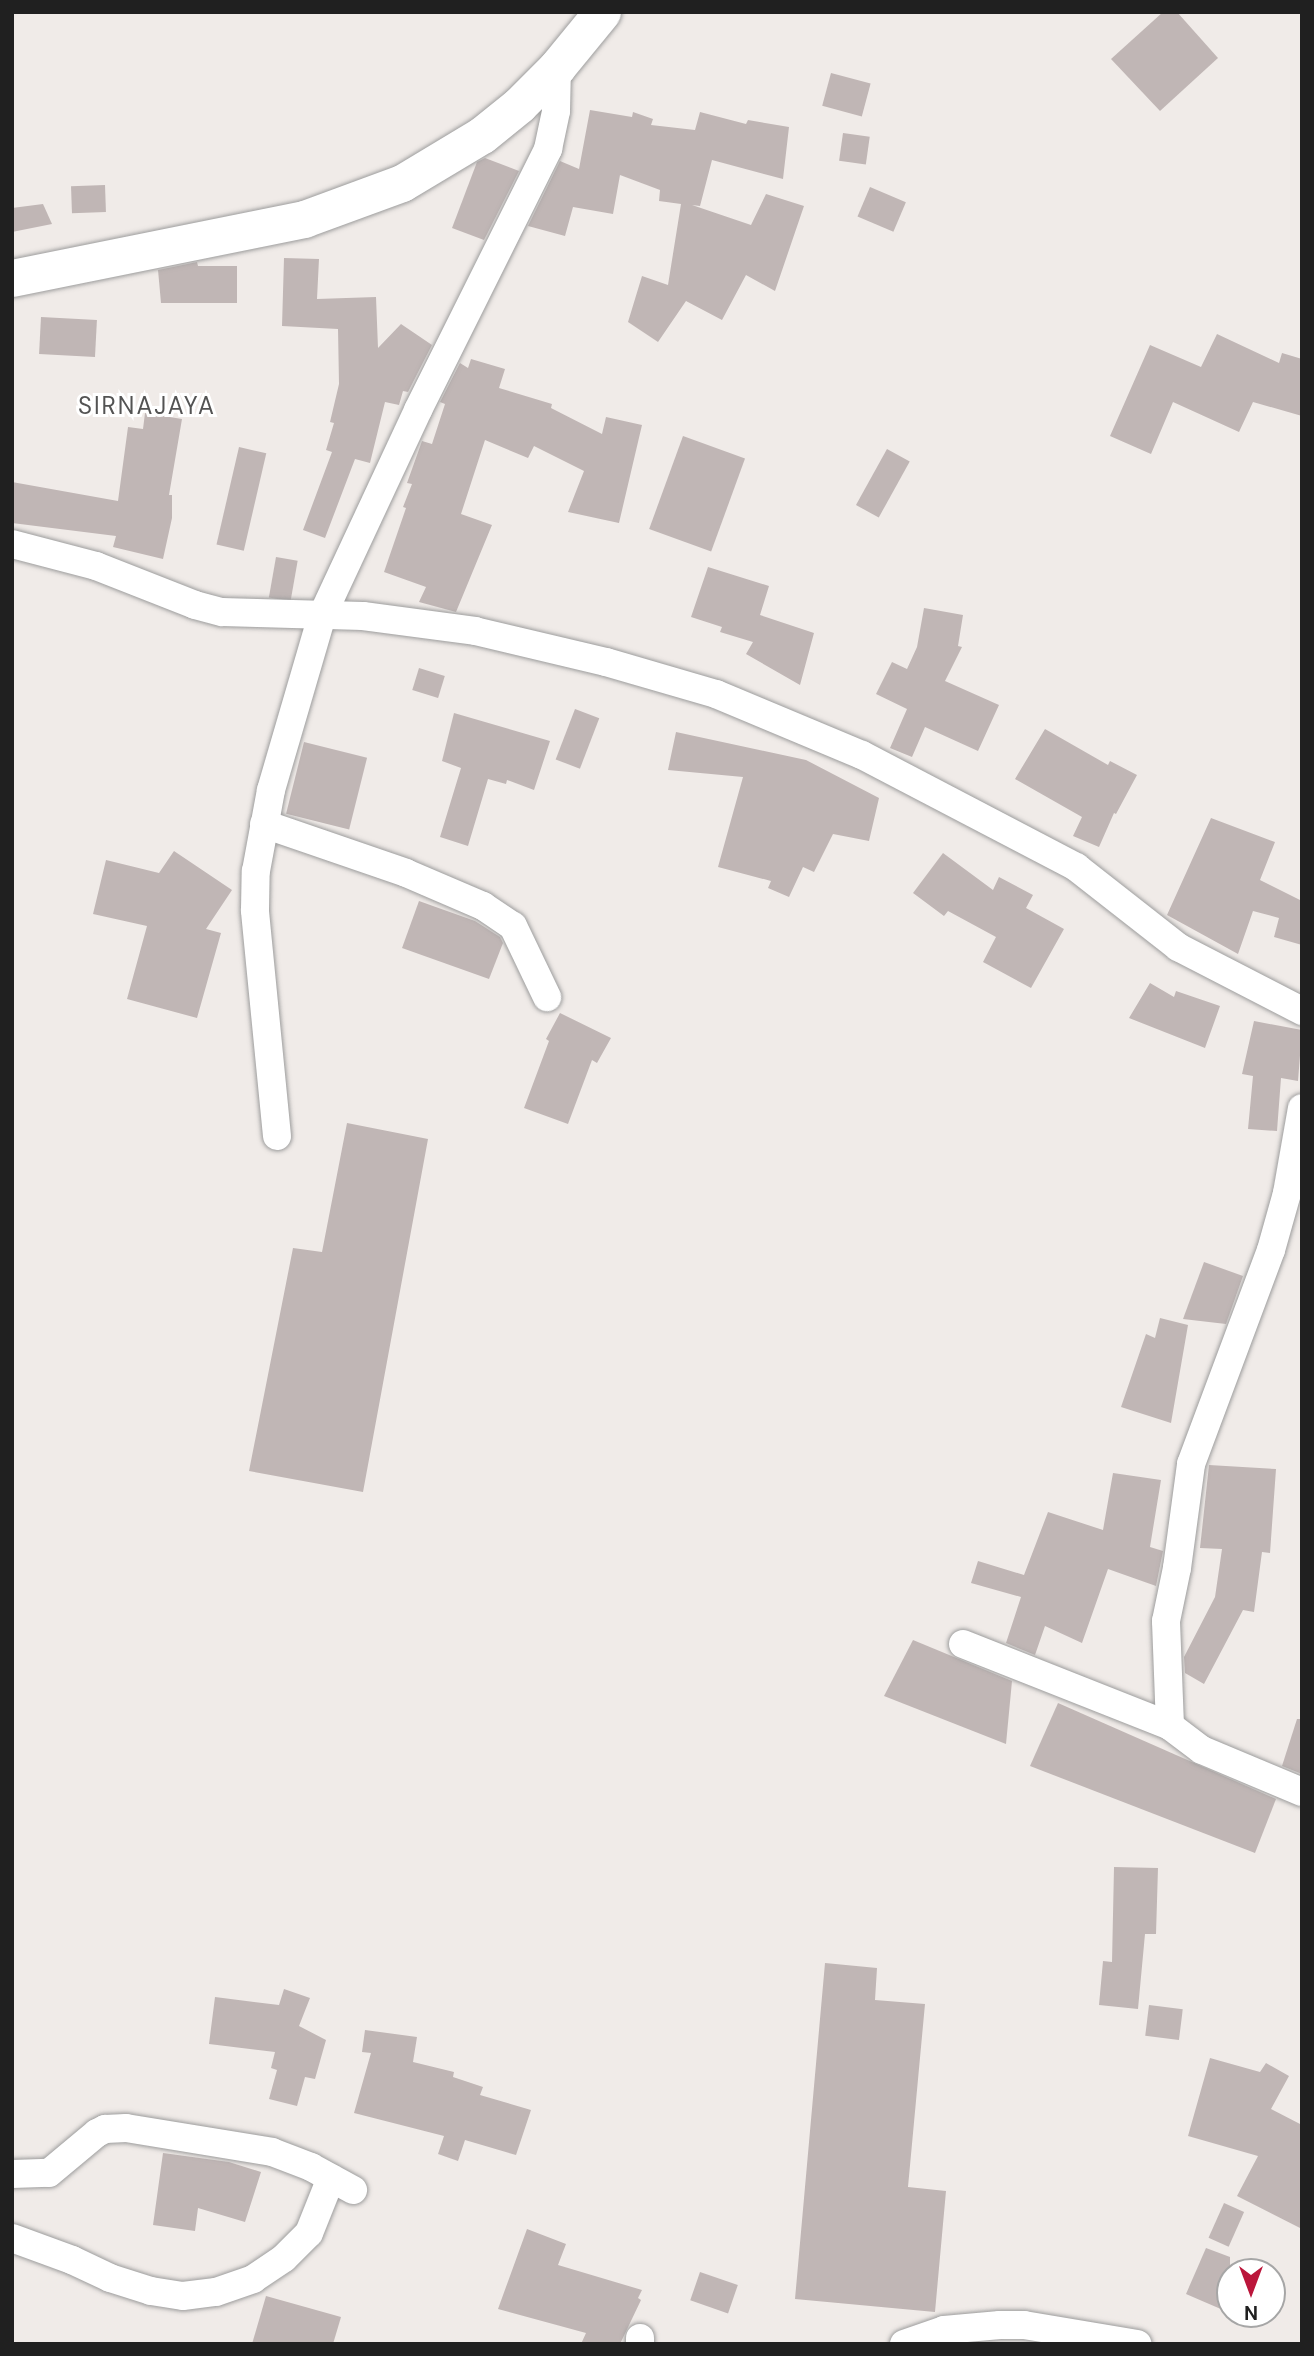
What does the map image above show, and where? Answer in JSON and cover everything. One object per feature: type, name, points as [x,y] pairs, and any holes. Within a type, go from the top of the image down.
[{"type":"street","points":[[12,278],[268,228],[346,206],[402,183],[482,135],[519,105],[557,67],[602,12]]},
{"type":"street","points":[[277,1136],[255,910],[256,871],[271,790],[322,616],[418,410],[548,149],[556,111],[557,67]]},
{"type":"street","points":[[12,544],[96,566],[195,605],[222,612],[396,618],[475,631],[606,662],[716,694],[862,755],[1076,867],[1178,947],[1302,1011]]},
{"type":"street","points":[[264,824],[406,873],[483,906],[513,926],[547,997]]},
{"type":"street","points":[[1170,1726],[1166,1621],[1177,1568],[1191,1464],[1271,1250],[1287,1193],[1302,1108]]},
{"type":"street","points":[[963,1644],[1170,1726],[1202,1751],[1302,1792]]},
{"type":"street","points":[[12,2174],[49,2173],[97,2133],[126,2128],[272,2152],[342,2184],[309,2233],[284,2258],[253,2279],[216,2292],[183,2296],[151,2291],[110,2278],[72,2260],[12,2238]]},
{"type":"street","points":[[904,2344],[944,2330],[1024,2325],[1137,2344]]},
{"type":"building","points":[[1163,12],[1177,12],[1218,58],[1160,111],[1111,59]]},
{"type":"building","points":[[831,73],[871,84],[862,116],[822,106]]},
{"type":"building","points":[[590,110],[632,117],[633,112],[653,119],[651,125],[695,130],[700,112],[746,124],[748,120],[789,127],[783,179],[712,160],[700,206],[692,205],[751,225],[766,194],[804,206],[775,291],[746,275],[722,320],[686,301],[658,342],[628,322],[642,276],[668,285],[681,204],[659,201],[660,190],[620,175],[613,214],[573,207],[565,236],[528,226],[560,161],[579,169]]},
{"type":"building","points":[[843,133],[870,137],[866,164],[839,161]]},
{"type":"building","points":[[485,158],[519,171],[484,240],[452,228],[477,162]]},
{"type":"building","points":[[105,185],[106,212],[72,213],[71,186]]},
{"type":"building","points":[[870,187],[906,202],[893,232],[857,216]]},
{"type":"building","points":[[43,204],[52,224],[12,232],[12,208]]},
{"type":"building","points":[[284,258],[319,259],[317,299],[376,297],[378,348],[401,324],[432,345],[408,392],[403,391],[399,405],[385,402],[370,463],[355,459],[325,538],[303,530],[332,452],[326,450],[334,423],[330,422],[339,384],[338,329],[282,326]]},
{"type":"building","points":[[197,262],[198,266],[237,266],[237,303],[161,303],[158,270]]},
{"type":"building","points":[[41,317],[97,320],[95,357],[39,354]]},
{"type":"building","points":[[1217,334],[1279,363],[1282,353],[1302,359],[1302,416],[1253,402],[1239,432],[1173,402],[1151,454],[1110,436],[1150,345],[1201,367]]},
{"type":"building","points":[[471,359],[505,369],[499,388],[552,404],[551,408],[602,434],[606,417],[642,425],[619,523],[568,512],[584,471],[534,446],[528,458],[485,440],[461,514],[492,525],[456,612],[419,602],[426,587],[384,572],[406,508],[403,507],[412,484],[407,483],[422,441],[432,444],[445,404],[440,402],[460,363],[468,368]]},
{"type":"building","points":[[145,413],[182,419],[169,495],[172,495],[172,518],[163,559],[113,547],[116,536],[12,523],[12,482],[118,501],[128,427],[143,429]]},
{"type":"building","points":[[683,436],[745,459],[711,552],[649,529]]},
{"type":"building","points":[[239,447],[266,453],[244,551],[217,544]]},
{"type":"building","points":[[887,449],[910,462],[879,518],[856,505]]},
{"type":"building","points":[[276,557],[298,561],[291,601],[269,597]]},
{"type":"building","points":[[708,567],[769,586],[760,615],[814,633],[800,685],[746,654],[753,642],[720,632],[722,627],[691,617]]},
{"type":"building","points":[[924,608],[963,615],[958,646],[962,647],[945,681],[999,705],[978,751],[925,727],[912,757],[890,748],[907,709],[876,694],[892,662],[907,669],[917,647]]},
{"type":"building","points":[[419,668],[445,676],[438,698],[412,690]]},
{"type":"building","points":[[575,709],[599,718],[580,769],[556,759]]},
{"type":"building","points":[[454,713],[550,741],[534,790],[507,780],[506,784],[488,779],[468,846],[440,837],[461,768],[442,761]]},
{"type":"building","points":[[1045,729],[1108,765],[1110,761],[1137,775],[1116,814],[1114,813],[1099,847],[1073,836],[1082,817],[1015,779]]},
{"type":"building","points":[[676,732],[806,760],[879,798],[869,841],[833,834],[814,872],[803,867],[789,897],[768,888],[771,881],[718,867],[743,777],[668,770]]},
{"type":"building","points":[[304,742],[367,758],[349,830],[286,814]]},
{"type":"building","points":[[1211,818],[1275,842],[1260,880],[1302,901],[1302,945],[1274,937],[1279,918],[1253,911],[1238,954],[1167,915]]},
{"type":"building","points":[[174,851],[232,890],[206,929],[221,933],[197,1018],[127,999],[147,926],[93,914],[106,860],[159,873]]},
{"type":"building","points":[[943,853],[993,890],[999,877],[1033,895],[1026,908],[1064,929],[1031,988],[983,962],[996,937],[948,911],[944,916],[913,893]]},
{"type":"building","points":[[419,901],[475,921],[500,937],[503,943],[489,979],[402,948]]},
{"type":"building","points":[[1150,983],[1174,997],[1176,991],[1220,1006],[1205,1048],[1129,1018]]},
{"type":"building","points":[[560,1013],[611,1038],[597,1063],[592,1060],[568,1124],[524,1108],[549,1041],[546,1039]]},
{"type":"building","points":[[1254,1021],[1302,1030],[1298,1081],[1281,1078],[1277,1131],[1248,1129],[1253,1076],[1242,1074]]},
{"type":"building","points":[[347,1123],[428,1139],[363,1492],[249,1471],[293,1248],[322,1252]]},
{"type":"building","points":[[1204,1262],[1243,1276],[1226,1324],[1183,1319]]},
{"type":"building","points":[[1160,1318],[1188,1325],[1171,1423],[1121,1407],[1146,1334],[1155,1338]]},
{"type":"building","points":[[1209,1465],[1276,1469],[1270,1553],[1262,1552],[1254,1612],[1243,1610],[1204,1684],[1185,1673],[1184,1657],[1215,1597],[1222,1549],[1200,1548]]},
{"type":"building","points":[[1113,1473],[1161,1480],[1150,1547],[1163,1551],[1156,1586],[1108,1569],[1082,1643],[1045,1626],[1035,1655],[1006,1643],[1021,1597],[971,1583],[978,1561],[1024,1575],[1048,1512],[1103,1530]]},
{"type":"building","points":[[913,1640],[1012,1681],[1006,1744],[884,1696]]},
{"type":"building","points":[[1058,1703],[1276,1799],[1255,1853],[1030,1766]]},
{"type":"building","points":[[1297,1719],[1302,1719],[1302,1774],[1282,1766]]},
{"type":"building","points":[[1114,1867],[1158,1868],[1156,1934],[1145,1934],[1138,2009],[1099,2005],[1103,1961],[1112,1962]]},
{"type":"building","points":[[825,1963],[877,1968],[875,2000],[925,2004],[908,2187],[946,2191],[935,2312],[795,2299]]},
{"type":"building","points":[[284,1989],[310,1998],[299,2026],[326,2040],[315,2079],[305,2077],[297,2106],[269,2099],[277,2070],[271,2068],[275,2052],[209,2044],[215,1997],[279,2005]]},
{"type":"building","points":[[1149,2005],[1183,2009],[1179,2040],[1145,2036]]},
{"type":"building","points":[[365,2030],[417,2037],[413,2062],[454,2072],[453,2077],[483,2087],[480,2095],[531,2110],[516,2155],[465,2140],[458,2161],[438,2154],[444,2136],[354,2113],[371,2053],[362,2052]]},
{"type":"building","points":[[1210,2058],[1260,2072],[1266,2063],[1289,2076],[1271,2109],[1302,2125],[1302,2229],[1237,2196],[1258,2156],[1188,2136]]},
{"type":"building","points":[[163,2153],[229,2162],[261,2172],[245,2222],[198,2208],[195,2231],[153,2225]]},
{"type":"building","points":[[1224,2203],[1244,2212],[1229,2247],[1209,2238]]},
{"type":"building","points":[[527,2229],[566,2244],[558,2265],[642,2290],[638,2298],[641,2300],[620,2344],[581,2344],[586,2333],[498,2309]]},
{"type":"building","points":[[1206,2248],[1230,2257],[1216,2258],[1216,2307],[1186,2294]]},
{"type":"building","points":[[700,2272],[738,2285],[728,2313],[690,2300]]},
{"type":"building","points":[[266,2296],[341,2317],[333,2344],[252,2344]]},
{"type":"district","name":"SIRNAJAYA","points":[[147,406]]}]
